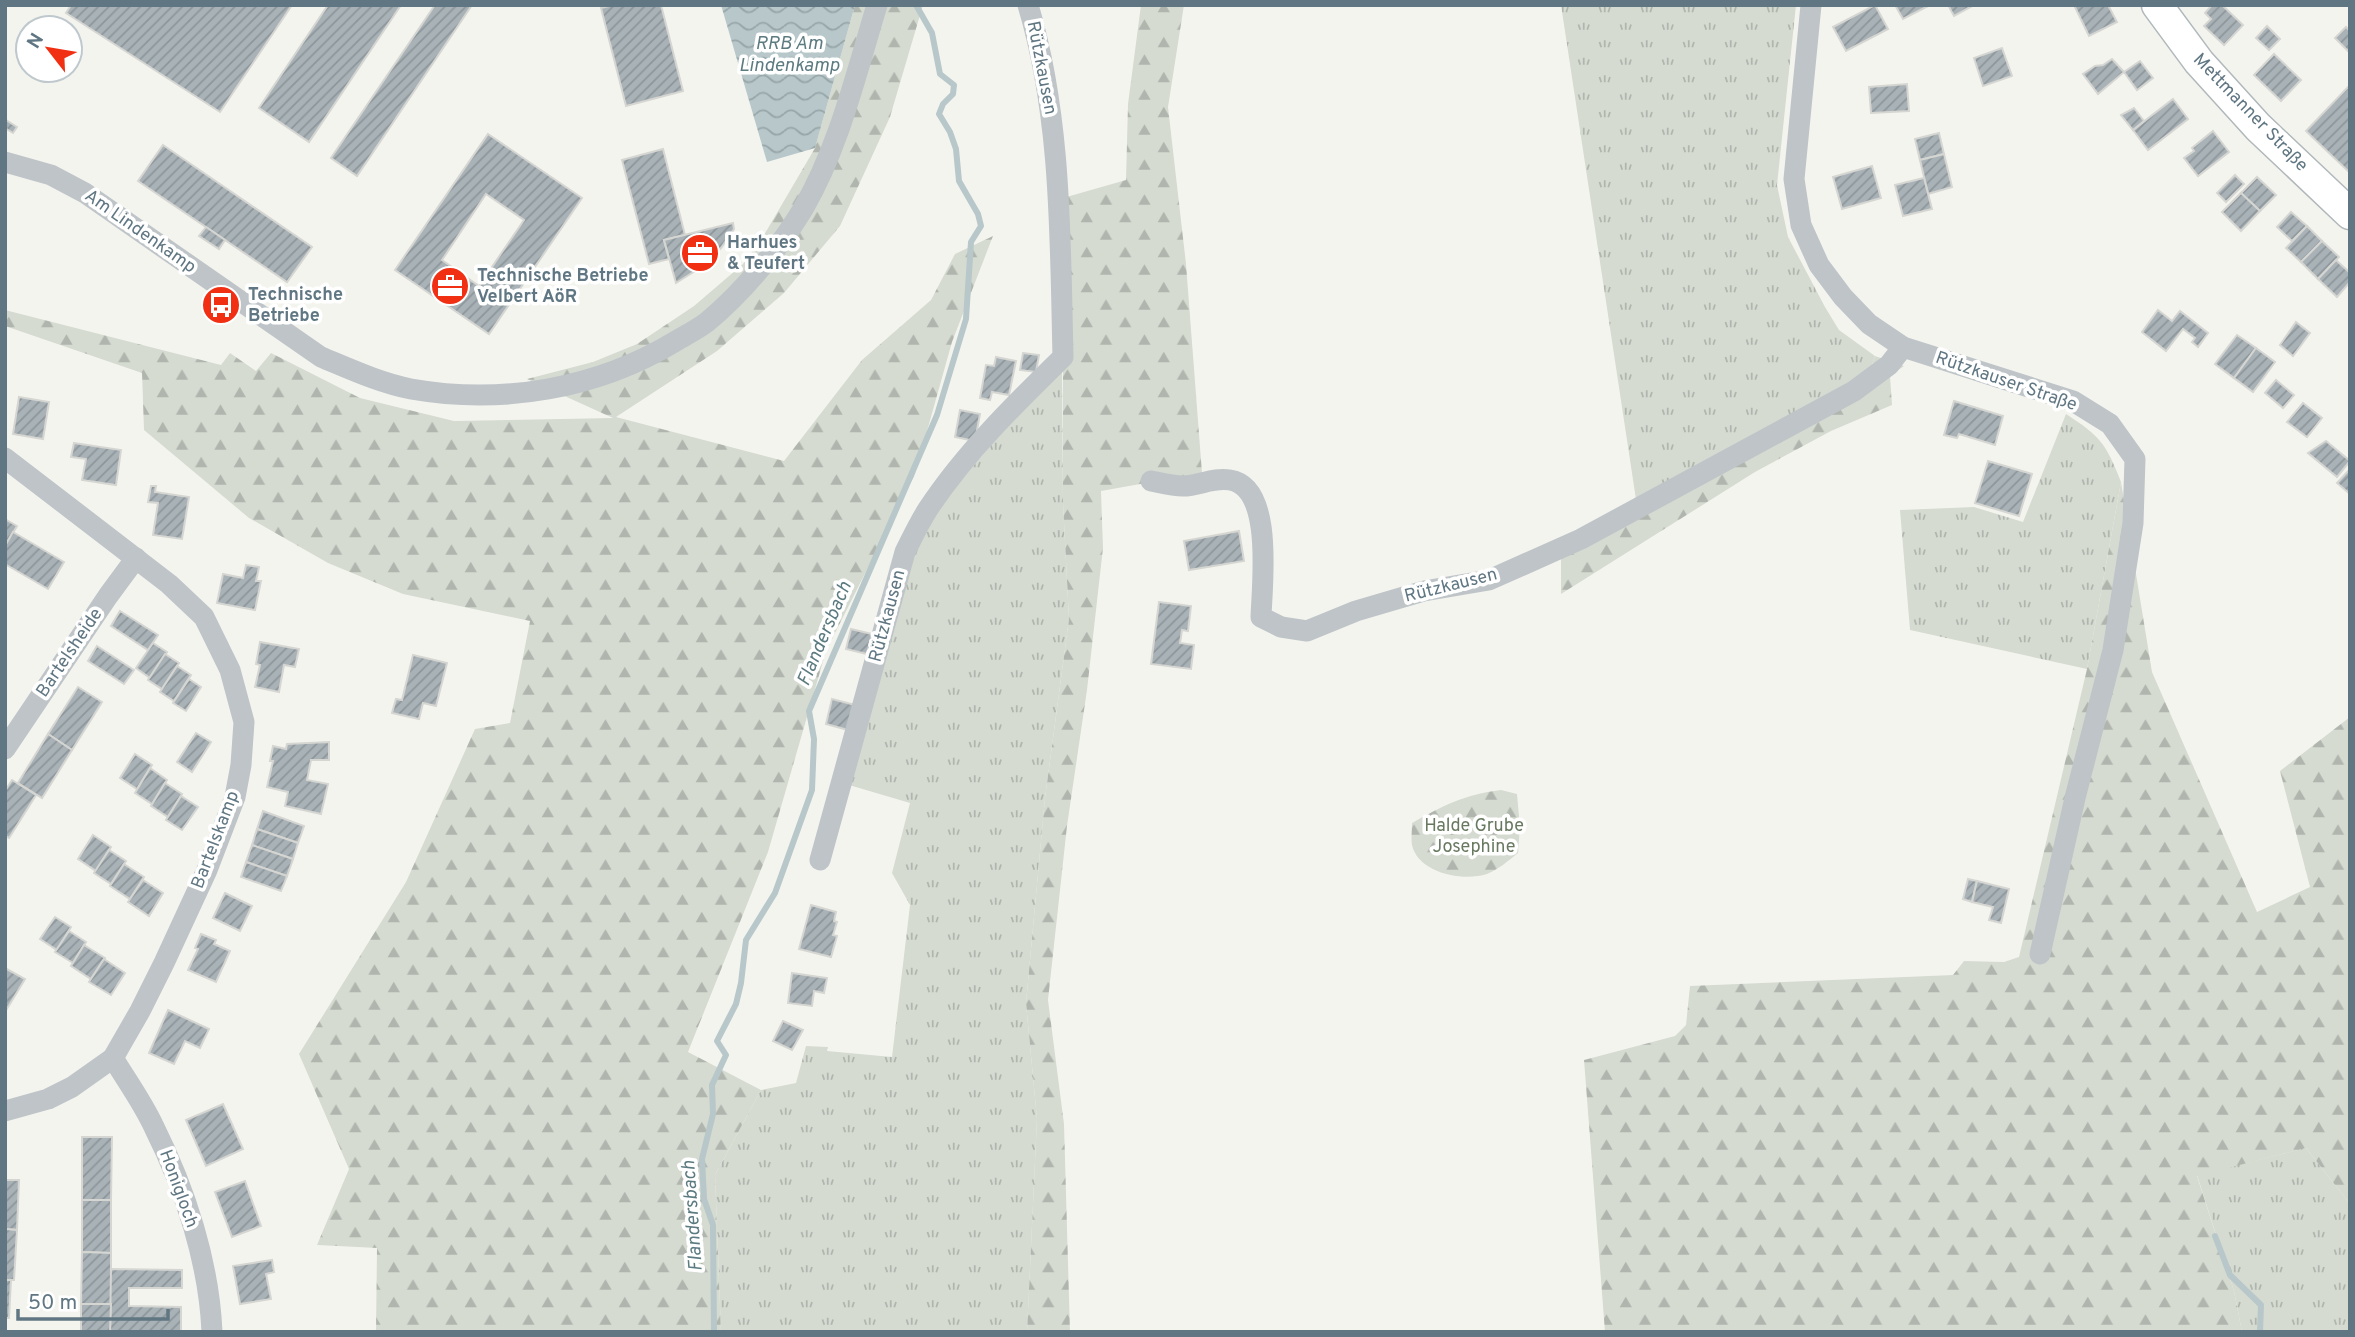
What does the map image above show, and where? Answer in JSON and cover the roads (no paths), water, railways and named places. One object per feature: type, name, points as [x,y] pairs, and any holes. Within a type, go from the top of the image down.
[{"type":"street","name":"Am Lindenkamp","points":[[5,162],[51,174],[85,193],[321,357],[365,376],[409,388],[454,394],[525,394],[587,382],[648,358],[706,322],[756,274],[802,209],[830,151],[877,5]]},
{"type":"street","name":"Rützkausen","points":[[820,860],[905,552],[927,510],[957,472],[1001,419],[1063,357],[1058,170],[1044,72],[1028,5]]},
{"type":"street","name":"Rützkauser Straße","points":[[1811,5],[1794,179],[1801,225],[1819,265],[1843,297],[1869,324],[1903,348],[2073,401],[2110,424],[2135,459],[2133,523],[2113,650],[2075,798],[2040,954]]},
{"type":"street","name":"Mettmanner Straße","points":[[2157,5],[2199,62],[2258,127],[2350,214]]},
{"type":"street","name":"Rützkausen","points":[[1151,481],[1184,486],[1214,479],[1233,480],[1247,489],[1260,514],[1261,617],[1281,627],[1307,631],[1356,611],[1424,591],[1489,580],[1561,549],[1854,391],[1889,365],[1903,348]]},
{"type":"street","name":"Bartelskamp","points":[[5,458],[169,584],[204,617],[230,670],[244,722],[241,765],[235,797],[226,822],[164,963],[113,1058],[72,1087],[48,1099],[5,1111]]},
{"type":"street","name":"Bartelsheide","points":[[5,749],[136,558]]},
{"type":"street","name":"Honigloch","points":[[113,1058],[154,1126],[179,1185],[199,1246],[212,1317],[212,1332]]},
{"type":"water","name":"RRB Am Lindenkamp","points":[[721,5],[855,5],[815,148],[767,162]]},
{"type":"waterway","name":"Flandersbach","points":[[714,1332],[713,1225],[704,1199],[702,1159],[713,1114],[712,1085],[726,1055],[717,1041],[736,1004],[746,940],[775,893],[812,790],[814,739],[809,711],[937,415],[966,319],[971,242],[981,226],[978,214],[959,181],[956,149],[939,114],[943,104],[953,94],[954,85],[940,74],[932,33],[916,5]]},
{"type":"waterway","points":[[2215,1236],[2230,1275],[2261,1305],[2260,1332]]},
{"type":"place","name":"Harhues & Teufert","points":[[700,253]]},
{"type":"place","name":"Technische Betriebe Velbert AöR","points":[[450,286]]},
{"type":"place","name":"Technische Betriebe","points":[[221,305]]},
{"type":"park label","name":"Halde Grube Josephine","points":[[1474,836]]}]
